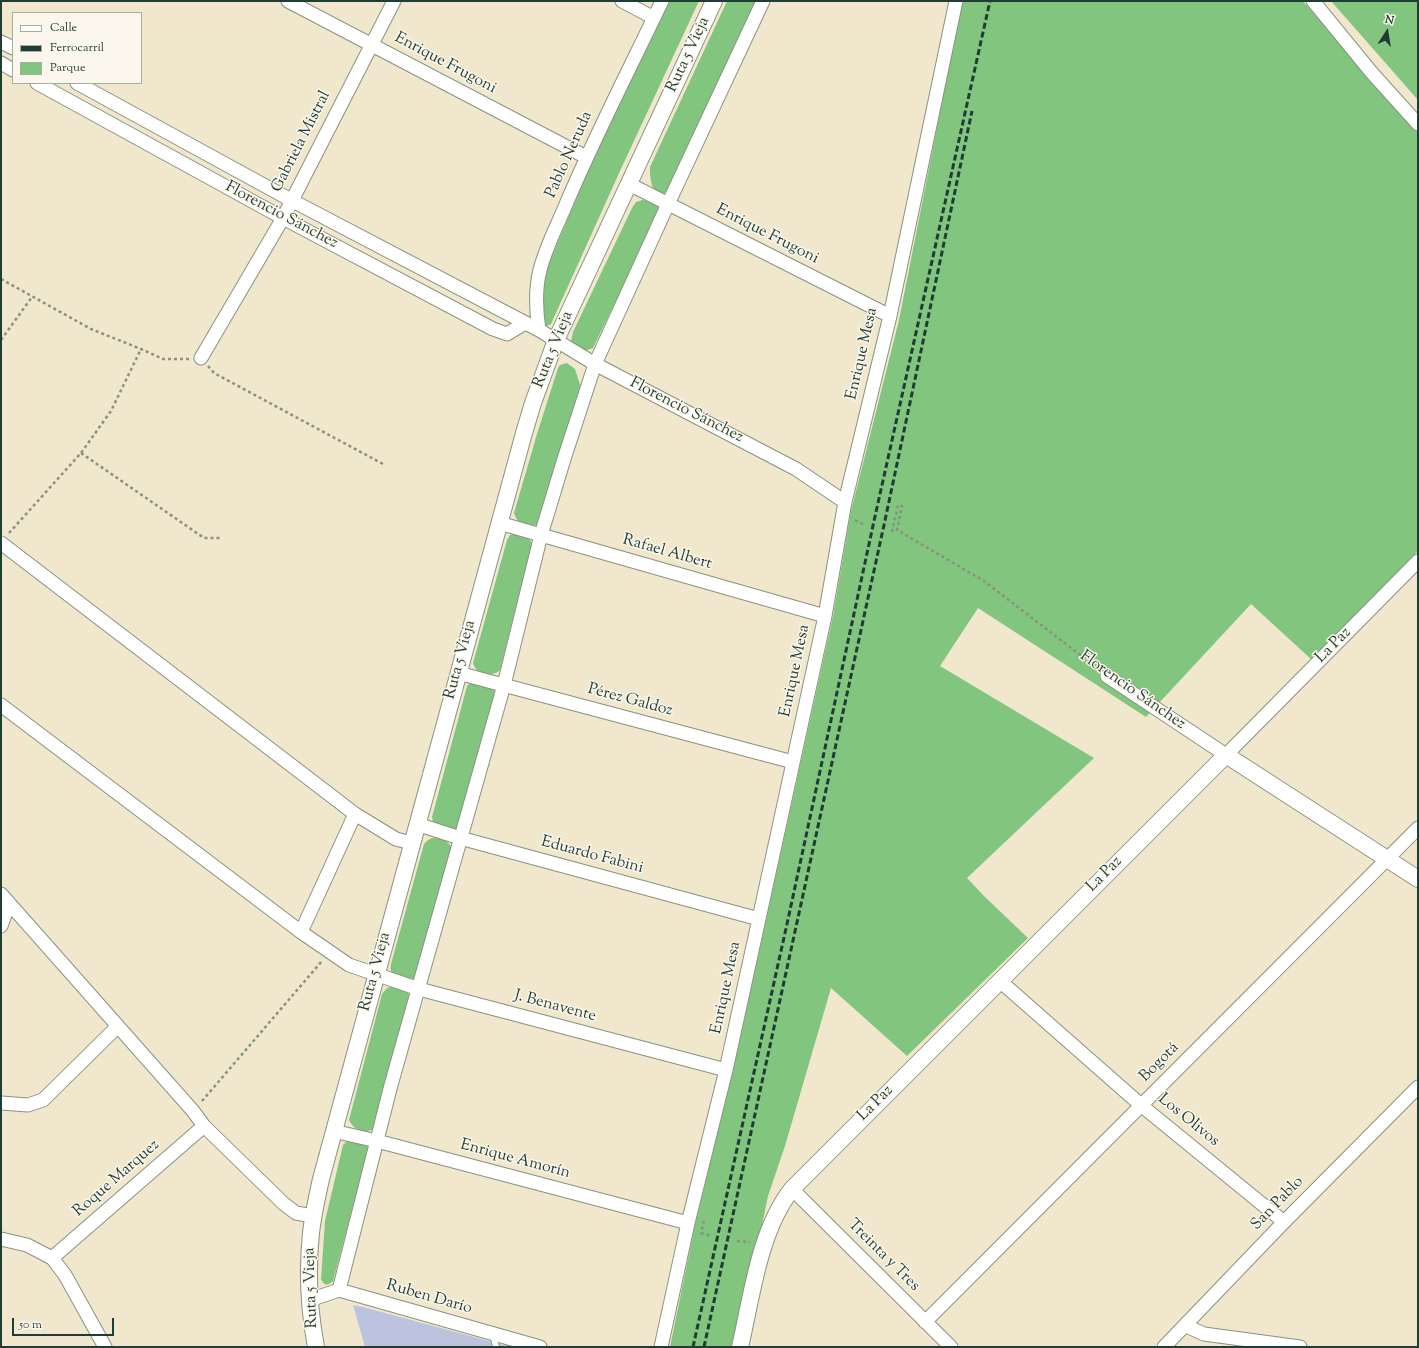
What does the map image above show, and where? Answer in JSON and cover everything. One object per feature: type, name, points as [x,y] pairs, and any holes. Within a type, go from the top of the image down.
[{"type":"street","name":"Enrique Frugoni","points":[[288,1],[586,158]]},
{"type":"street","name":"Gabriela Mistral","points":[[201,358],[282,218],[394,1]]},
{"type":"street","points":[[622,1],[654,18]]},
{"type":"street","name":"Pablo Neruda","points":[[539,330],[536,311],[537,290],[546,249],[586,158],[662,1]]},
{"type":"street","name":"Ruta 5 Vieja","points":[[316,1347],[310,1300],[310,1253],[313,1216],[320,1179],[533,403],[556,340],[714,1]]},
{"type":"street","name":"Ruta 5 Vieja","points":[[339,1290],[392,1085],[504,685],[541,535],[595,364],[763,1]]},
{"type":"street","name":"Enrique Mesa","points":[[661,1347],[688,1223],[726,1070],[825,616],[846,502],[890,316],[956,1]]},
{"type":"street","points":[[1312,1],[1372,73],[1418,124]]},
{"type":"street","points":[[1,42],[12,48]]},
{"type":"street","points":[[1,63],[12,69]]},
{"type":"street","name":"Florencio Sánchez","points":[[39,84],[282,218],[493,329],[507,334],[525,323]]},
{"type":"street","name":"Florencio Sánchez","points":[[79,84],[291,200],[539,330],[595,364],[796,469],[846,502]]},
{"type":"street","name":"Enrique Frugoni","points":[[629,184],[890,316]]},
{"type":"street","name":"Rafael Albert","points":[[499,523],[825,616]]},
{"type":"street","points":[[4,540],[355,814],[396,839],[411,843]]},
{"type":"street","name":"La Paz","points":[[740,1347],[762,1253],[775,1216],[782,1202],[792,1189],[1418,561]]},
{"type":"street","name":"Pérez Galdoz","points":[[458,672],[793,762]]},
{"type":"street","name":"Florencio Sánchez","points":[[1107,676],[1418,879]]},
{"type":"street","name":"J. Benavente","points":[[1,705],[329,953],[349,965],[419,988],[726,1070]]},
{"type":"street","points":[[301,932],[355,814]]},
{"type":"street","name":"Eduardo Fabini","points":[[417,824],[460,838],[759,919]]},
{"type":"street","name":"Bogotá","points":[[925,1322],[1418,828]]},
{"type":"street","points":[[1,926],[5,899]]},
{"type":"street","points":[[5,899],[193,1111],[204,1126],[284,1204],[296,1213],[313,1216]]},
{"type":"street","name":"Los Olivos","points":[[1000,981],[1142,1106],[1284,1222]]},
{"type":"street","points":[[1,1103],[28,1105],[43,1100],[118,1026]]},
{"type":"street","name":"San Pablo","points":[[1164,1347],[1186,1326],[1284,1222],[1418,1087]]},
{"type":"street","name":"Roque Marquez","points":[[52,1258],[204,1126]]},
{"type":"street","name":"Enrique Amorín","points":[[333,1131],[377,1141],[688,1223]]},
{"type":"street","name":"Treinta y Tres","points":[[792,1189],[951,1347]]},
{"type":"street","points":[[1,1239],[27,1245],[52,1258],[65,1275],[105,1347]]},
{"type":"street","points":[[310,1300],[339,1290]]},
{"type":"street","name":"Ruben Darío","points":[[339,1290],[540,1347]]},
{"type":"street","points":[[1186,1326],[1204,1334],[1300,1347]]},
{"type":"lane","points":[[493,1334],[496,1347]]},
{"type":"path","points":[[1,279],[91,329],[141,349],[163,360],[201,358],[214,373],[383,464]]},
{"type":"path","points":[[1,340],[32,297]]},
{"type":"path","points":[[4,540],[80,453],[111,411],[141,349]]},
{"type":"path","points":[[80,453],[204,538],[220,538]]},
{"type":"path","name":"Florencio Sánchez","points":[[892,532],[898,505],[902,506],[897,530],[984,581],[1107,676]]},
{"type":"path","points":[[193,1111],[329,953]]},
{"type":"shaded area","points":[[353,1305],[363,1307],[511,1347],[365,1347]]},
{"type":"green space","points":[[668,1],[699,1],[551,324],[547,326],[544,323],[542,291],[547,268],[593,159]]},
{"type":"green space","points":[[727,1],[758,1],[669,192],[663,194],[658,193],[655,191],[651,182],[650,167]]},
{"type":"green space","points":[[962,1],[1303,1],[1418,133],[1418,551],[1312,660],[1251,604],[1146,717],[978,608],[940,666],[1094,758],[967,878],[1028,938],[907,1056],[831,988],[785,1146],[768,1196],[737,1347],[670,1347],[695,1225],[731,1079],[833,616],[851,511],[899,320]]},
{"type":"green space","points":[[1331,1],[1418,1],[1418,100]]},
{"type":"green space","points":[[642,200],[652,201],[658,206],[658,214],[593,348],[585,351],[572,345],[571,341],[573,332],[632,208],[636,202]]},
{"type":"green space","points":[[567,363],[575,369],[581,388],[537,524],[533,527],[526,526],[517,520],[514,513],[558,368],[560,365]]},
{"type":"green space","points":[[517,533],[527,536],[532,543],[500,670],[492,674],[484,674],[476,669],[473,663],[507,540],[510,535]]},
{"type":"green space","points":[[475,682],[492,686],[495,693],[459,824],[455,830],[433,823],[432,817],[467,686],[470,683]]},
{"type":"green space","points":[[432,838],[444,840],[449,843],[453,849],[415,978],[402,978],[393,974],[391,964],[424,844]]},
{"type":"green space","points":[[394,986],[407,991],[411,999],[374,1129],[363,1131],[356,1129],[349,1120],[382,994],[387,988]]},
{"type":"green space","points":[[350,1140],[367,1145],[368,1149],[333,1281],[326,1284],[323,1283],[321,1279],[325,1221],[343,1145]]},
{"type":"railway","points":[[693,1347],[787,924],[874,521],[990,1]]},
{"type":"railway","points":[[704,1347],[884,525],[972,111]]}]
